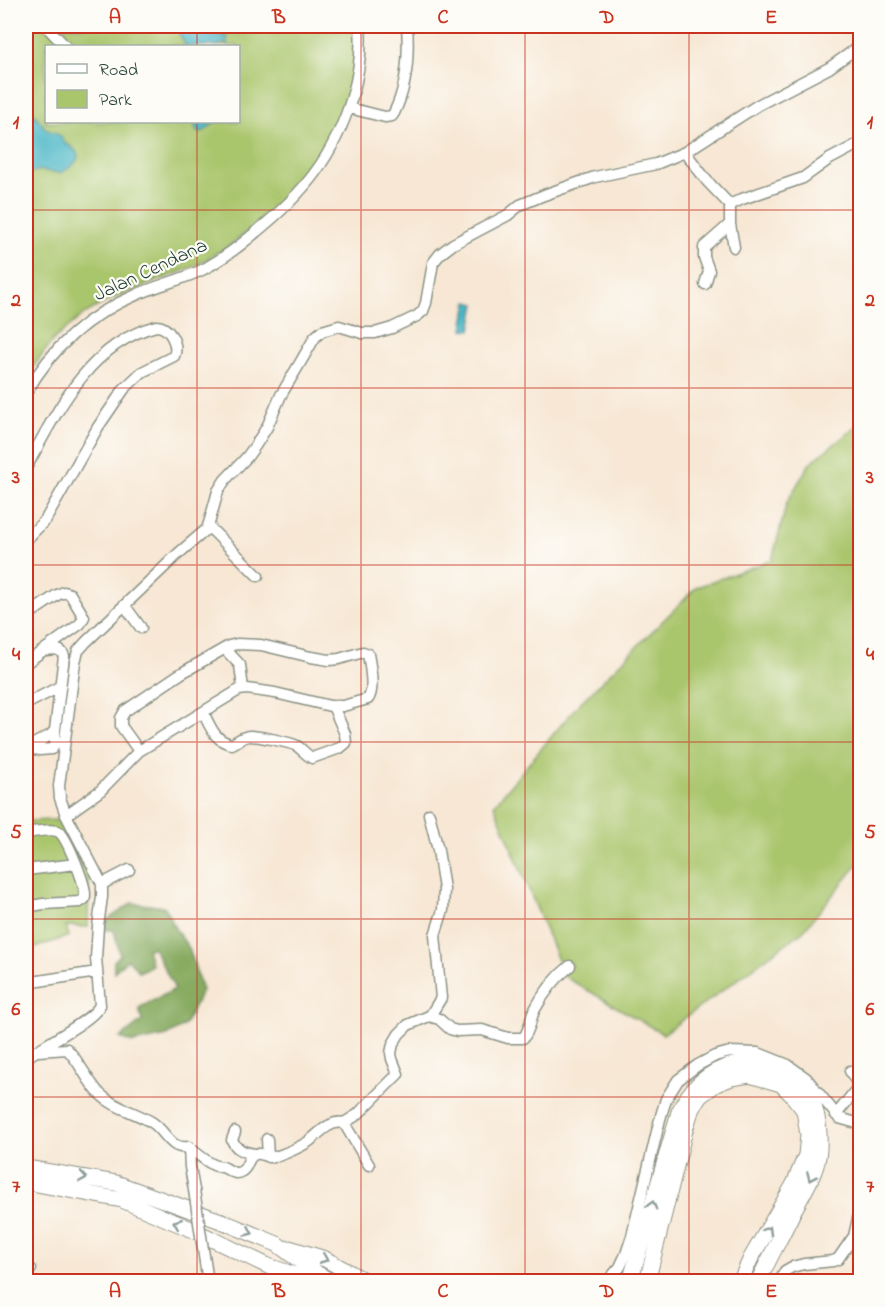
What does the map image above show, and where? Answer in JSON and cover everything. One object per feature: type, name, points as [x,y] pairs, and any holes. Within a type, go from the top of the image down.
[{"type":"highway","points":[[630,1281],[684,1100],[699,1083],[711,1074],[725,1067],[741,1064],[772,1068],[787,1075],[808,1096],[815,1112],[818,1133],[819,1150],[814,1171],[758,1281]]},
{"type":"highway","points":[[647,1281],[692,1108],[700,1096],[716,1083],[750,1075],[781,1084],[791,1094],[804,1110],[808,1135],[806,1155],[794,1184],[740,1281]]},
{"type":"highway","points":[[26,1168],[116,1183],[277,1244],[325,1259],[367,1281]]},
{"type":"highway","points":[[26,1182],[122,1200],[193,1230],[268,1266],[293,1281]]},
{"type":"highway","points":[[277,1244],[318,1274],[332,1281]]},
{"type":"highway","points":[[268,1266],[317,1281]]},
{"type":"street","points":[[46,26],[64,45]]},
{"type":"street","name":"Jalan Cendana","points":[[26,393],[40,369],[90,320],[136,294],[205,268],[248,239],[303,188],[331,150],[349,108],[360,66],[362,46],[360,26]]},
{"type":"street","points":[[349,108],[385,117],[392,116],[404,83],[407,61],[407,26]]},
{"type":"street","points":[[30,1054],[75,1027],[98,1010],[99,1005],[96,958],[102,884],[66,815],[60,798],[59,781],[78,651],[208,526],[218,491],[225,480],[247,457],[265,430],[285,388],[313,341],[325,330],[339,326],[362,333],[375,333],[417,316],[423,311],[426,303],[433,263],[453,244],[520,205],[553,191],[595,177],[656,164],[685,152],[758,105],[829,68],[861,46]]},
{"type":"street","points":[[730,205],[803,178],[828,160],[861,143]]},
{"type":"street","points":[[685,152],[707,181],[730,205],[729,224],[734,247]]},
{"type":"street","points":[[705,284],[709,271],[704,257],[704,247],[729,224]]},
{"type":"street","points":[[26,468],[67,395],[84,372],[106,352],[131,336],[160,325],[166,328],[176,346],[174,356],[142,372],[124,389],[98,427],[46,519],[26,540]]},
{"type":"street","points":[[208,526],[258,576]]},
{"type":"street","points":[[26,616],[64,592],[70,594],[83,614],[80,624],[26,663]]},
{"type":"street","points":[[124,606],[141,628]]},
{"type":"street","points":[[66,815],[100,791],[139,751],[239,690],[275,693],[333,706],[343,706],[367,699],[371,696],[372,690],[366,653],[329,660],[261,645],[237,644],[225,649],[180,674],[125,711],[121,718],[121,726],[139,751]]},
{"type":"street","points":[[243,689],[240,664],[250,644]]},
{"type":"street","points":[[27,748],[51,735],[55,730],[64,654],[59,649],[45,650]]},
{"type":"street","points":[[225,649],[240,664]]},
{"type":"street","points":[[26,705],[61,686]]},
{"type":"street","points":[[203,712],[214,733],[222,741],[232,744],[251,736],[267,739],[295,745],[312,758],[340,748],[346,743],[345,734],[333,706]]},
{"type":"street","points":[[235,1132],[232,1140],[237,1148],[248,1153],[275,1157],[305,1143],[332,1124],[344,1123],[357,1114],[398,1074],[391,1053],[393,1044],[408,1025],[430,1016],[441,998],[435,935],[443,910],[444,889],[429,814]]},
{"type":"street","points":[[26,833],[54,830],[60,832],[67,843],[85,890],[84,900],[81,902],[26,907]]},
{"type":"street","points":[[26,870],[76,864]]},
{"type":"street","points":[[102,884],[129,870]]},
{"type":"street","points":[[430,1016],[439,1019],[453,1030],[482,1030],[508,1038],[523,1038],[528,1032],[539,1003],[553,982],[570,966]]},
{"type":"street","points":[[26,983],[97,972]]},
{"type":"street","points":[[30,1054],[67,1049],[100,1094],[163,1131],[190,1167]]},
{"type":"street","points":[[607,1281],[620,1267],[632,1236],[666,1099],[678,1080],[698,1065],[730,1052],[758,1053],[772,1058],[788,1065],[806,1078],[839,1118],[861,1124]]},
{"type":"street","points":[[836,1115],[859,1086],[850,1071]]},
{"type":"street","points":[[344,1123],[369,1165]]},
{"type":"street","points":[[267,1139],[268,1157]]},
{"type":"street","points":[[174,1146],[189,1147],[211,1164],[224,1167],[233,1174],[244,1170],[250,1156],[255,1154]]},
{"type":"street","points":[[189,1147],[190,1167],[208,1281]]},
{"type":"street","points":[[780,1281],[785,1271],[792,1267],[838,1259],[855,1236],[861,1210]]},
{"type":"green space","points":[[26,26],[353,26],[357,42],[353,78],[341,115],[325,150],[275,209],[229,246],[193,267],[111,299],[84,314],[54,339],[26,377]]},
{"type":"green space","points":[[860,424],[860,862],[803,931],[663,1034],[565,977],[494,805],[577,706],[697,587],[772,560],[787,502],[810,463]]},
{"type":"green space","points":[[58,820],[89,876],[88,927],[66,926],[69,936],[26,951],[26,821]]},
{"type":"green space","points":[[132,903],[165,907],[176,930],[189,948],[202,990],[185,1025],[167,1036],[133,1043],[120,1038],[142,1021],[139,1008],[175,989],[153,947],[147,950],[152,965],[139,972],[128,959],[114,972],[114,961],[120,955],[114,930],[102,930],[103,923]]},
{"type":"water","points":[[175,26],[204,26],[213,36],[227,36],[227,45],[222,43],[219,45],[185,45]]},
{"type":"water","points":[[26,103],[45,128],[59,135],[63,142],[77,153],[75,163],[63,172],[39,170],[34,171],[26,179]]},
{"type":"water","points":[[196,123],[214,123],[202,133],[197,132]]},
{"type":"water","points":[[468,302],[476,304],[471,330],[463,329]]}]
